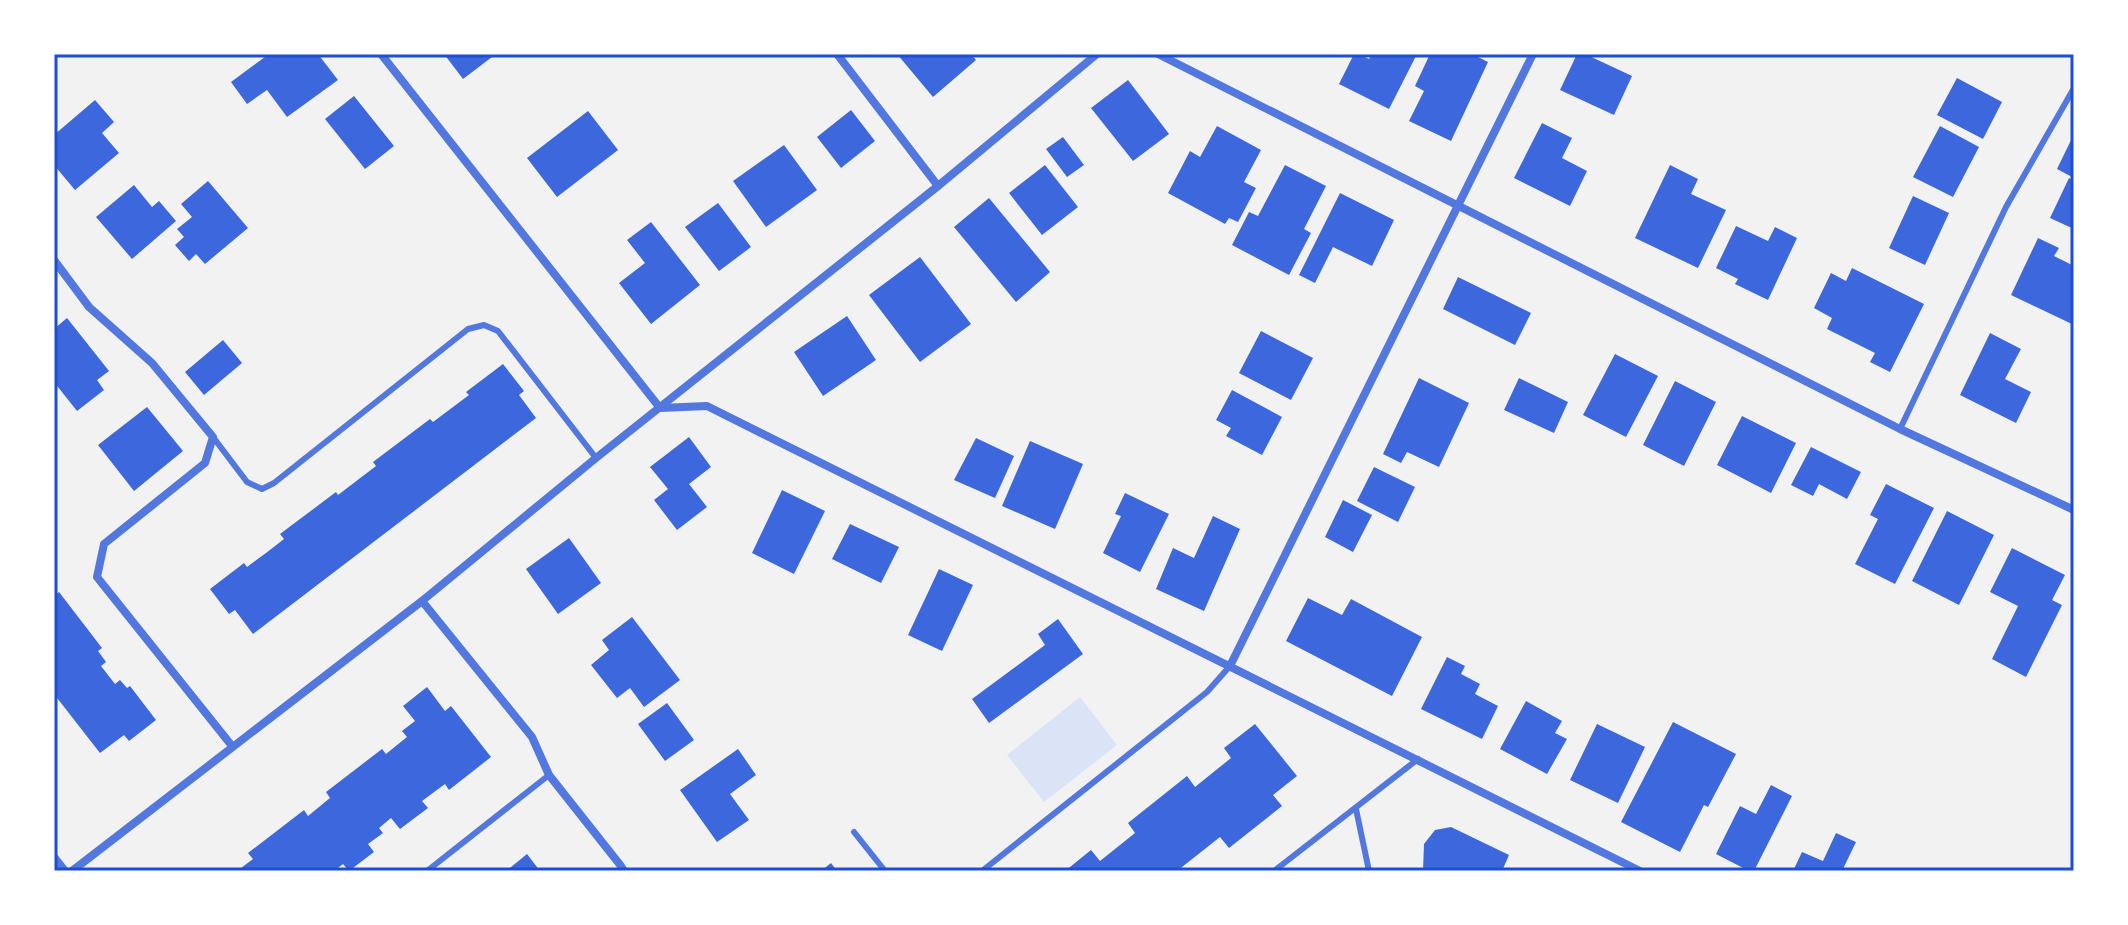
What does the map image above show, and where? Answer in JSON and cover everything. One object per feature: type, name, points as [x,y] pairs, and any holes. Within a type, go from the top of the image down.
[{"type":"street","points":[[381,54],[660,408]]},
{"type":"street","points":[[837,54],[938,186]]},
{"type":"street","points":[[72,871],[422,601],[938,186],[1097,54]]},
{"type":"street","points":[[1158,54],[1900,429],[2074,510]]},
{"type":"street","points":[[1230,666],[1533,54]]},
{"type":"street","points":[[54,260],[89,307],[152,363],[213,437],[205,463],[104,544],[97,577],[232,746]]},
{"type":"street","points":[[660,408],[707,406],[1640,871]]},
{"type":"street","points":[[422,601],[532,737],[549,775],[624,871]]},
{"type":"street","points":[[54,857],[65,871]]},
{"type":"lane","points":[[1900,429],[2006,207],[2074,88]]},
{"type":"lane","points":[[213,437],[247,482],[262,489],[274,483],[468,329],[484,325],[498,331],[596,458]]},
{"type":"lane","points":[[982,871],[1207,692],[1230,666]]},
{"type":"lane","points":[[1274,871],[1418,759]]},
{"type":"lane","points":[[427,871],[549,775]]},
{"type":"lane","points":[[1356,809],[1369,871]]},
{"type":"lane","points":[[854,832],[885,871]]},
{"type":"shaded area","points":[[1080,697],[1117,745],[1044,802],[1007,755]]},
{"type":"building","points":[[269,54],[318,54],[338,80],[287,117],[267,90],[247,104],[231,82]]},
{"type":"building","points":[[444,54],[496,54],[463,79]]},
{"type":"building","points":[[897,54],[971,54],[976,60],[933,97]]},
{"type":"building","points":[[1354,54],[1369,59],[1372,54],[1417,54],[1389,109],[1339,84]]},
{"type":"building","points":[[1430,54],[1472,54],[1488,62],[1451,141],[1409,121],[1424,91],[1415,86]]},
{"type":"building","points":[[1577,54],[1585,54],[1632,76],[1614,115],[1560,90]]},
{"type":"building","points":[[1957,78],[2002,102],[1983,139],[1937,115]]},
{"type":"building","points":[[1128,80],[1169,134],[1133,161],[1091,108]]},
{"type":"building","points":[[354,96],[394,146],[365,169],[325,119]]},
{"type":"building","points":[[95,100],[114,122],[102,133],[119,153],[75,190],[54,165],[54,135]]},
{"type":"building","points":[[851,110],[875,141],[841,168],[817,137]]},
{"type":"building","points":[[588,111],[618,150],[557,197],[527,158]]},
{"type":"building","points":[[1542,123],[1572,138],[1562,158],[1587,171],[1570,206],[1514,178]]},
{"type":"building","points":[[1217,126],[1261,150],[1244,182],[1256,188],[1238,222],[1229,218],[1225,224],[1168,193],[1190,151],[1200,157]]},
{"type":"building","points":[[1940,126],[1979,147],[1953,197],[1913,177]]},
{"type":"building","points":[[2074,134],[2074,178],[2057,169]]},
{"type":"building","points":[[1063,137],[1084,165],[1067,177],[1046,149]]},
{"type":"building","points":[[784,145],[817,190],[766,227],[733,181]]},
{"type":"building","points":[[1045,165],[1078,207],[1042,235],[1009,193]]},
{"type":"building","points":[[1285,165],[1326,186],[1304,229],[1311,233],[1289,275],[1232,245],[1249,212],[1258,216]]},
{"type":"building","points":[[1670,165],[1698,179],[1691,194],[1726,210],[1698,268],[1635,238]]},
{"type":"building","points":[[2069,178],[2074,181],[2074,229],[2050,218]]},
{"type":"building","points":[[208,181],[248,228],[205,264],[196,254],[189,261],[175,245],[184,237],[177,229],[192,217],[181,204]]},
{"type":"building","points":[[134,185],[152,207],[159,201],[176,221],[132,259],[96,217]]},
{"type":"building","points":[[1340,193],[1394,220],[1372,266],[1333,247],[1315,283],[1299,275]]},
{"type":"building","points":[[1913,196],[1949,213],[1925,265],[1889,248]]},
{"type":"building","points":[[989,198],[1050,272],[1016,302],[954,227]]},
{"type":"building","points":[[718,203],[751,247],[719,271],[685,227]]},
{"type":"building","points":[[651,222],[700,285],[651,324],[619,283],[645,263],[627,240]]},
{"type":"building","points":[[1736,226],[1768,241],[1775,227],[1797,238],[1768,300],[1735,284],[1738,279],[1716,268]]},
{"type":"building","points":[[2038,238],[2059,248],[2054,256],[2074,266],[2074,325],[2011,295]]},
{"type":"building","points":[[920,257],[971,324],[920,362],[869,295]]},
{"type":"building","points":[[1852,268],[1924,304],[1890,372],[1870,362],[1875,353],[1827,329],[1832,318],[1814,308],[1831,273],[1846,281]]},
{"type":"building","points":[[1458,277],[1531,313],[1515,345],[1443,309]]},
{"type":"building","points":[[847,316],[876,360],[823,396],[794,352]]},
{"type":"building","points":[[67,318],[109,371],[97,380],[104,390],[77,411],[54,382],[54,329]]},
{"type":"building","points":[[1261,331],[1313,358],[1291,400],[1239,373]]},
{"type":"building","points":[[1990,333],[2021,349],[2005,379],[2031,392],[2016,423],[1960,395]]},
{"type":"building","points":[[223,340],[242,363],[204,395],[185,372]]},
{"type":"building","points":[[1615,354],[1658,376],[1626,437],[1583,415]]},
{"type":"building","points":[[503,364],[524,391],[519,395],[536,418],[253,634],[235,610],[229,614],[210,589],[244,563],[247,567],[266,553],[284,539],[280,534],[336,492],[338,495],[376,466],[373,462],[430,419],[433,422],[469,395],[466,392]]},
{"type":"building","points":[[1419,378],[1469,403],[1439,467],[1407,452],[1401,463],[1383,454]]},
{"type":"building","points":[[1519,378],[1568,402],[1554,433],[1504,410]]},
{"type":"building","points":[[1675,381],[1716,402],[1684,466],[1643,445]]},
{"type":"building","points":[[1232,390],[1282,417],[1262,455],[1226,436],[1231,428],[1216,420]]},
{"type":"building","points":[[147,407],[183,451],[134,491],[98,445]]},
{"type":"building","points":[[1742,416],[1796,443],[1771,493],[1717,465]]},
{"type":"building","points":[[689,437],[711,467],[689,484],[707,507],[677,530],[654,500],[668,489],[650,467]]},
{"type":"building","points":[[976,438],[1014,456],[995,498],[954,480]]},
{"type":"building","points":[[1030,441],[1083,464],[1055,529],[1002,506]]},
{"type":"building","points":[[1811,447],[1861,472],[1847,499],[1819,484],[1813,496],[1791,485]]},
{"type":"building","points":[[1374,467],[1415,487],[1398,522],[1357,501]]},
{"type":"building","points":[[1886,484],[1934,508],[1895,584],[1855,564],[1878,519],[1870,515]]},
{"type":"building","points":[[782,490],[825,511],[794,574],[752,553]]},
{"type":"building","points":[[1125,493],[1169,514],[1140,572],[1103,553],[1121,516],[1115,514]]},
{"type":"building","points":[[1343,500],[1372,515],[1353,552],[1325,537]]},
{"type":"building","points":[[1947,511],[1994,535],[1959,605],[1912,581]]},
{"type":"building","points":[[1213,516],[1240,529],[1204,611],[1156,589],[1173,548],[1194,558]]},
{"type":"building","points":[[850,524],[899,547],[881,583],[832,559]]},
{"type":"building","points":[[569,538],[601,583],[558,614],[526,569]]},
{"type":"building","points":[[2012,548],[2065,575],[2052,600],[2062,605],[2026,677],[1992,659],[2018,606],[1990,592]]},
{"type":"building","points":[[939,569],[973,585],[942,651],[908,635]]},
{"type":"building","points":[[59,592],[102,648],[98,651],[106,662],[101,666],[115,684],[120,680],[127,688],[130,686],[156,720],[129,741],[124,735],[100,753],[54,694],[54,596]]},
{"type":"building","points":[[1308,598],[1342,615],[1351,599],[1422,637],[1392,696],[1286,641]]},
{"type":"building","points":[[632,617],[680,680],[644,707],[630,688],[617,698],[591,665],[609,650],[602,640]]},
{"type":"building","points":[[1058,619],[1083,654],[989,723],[972,699],[1045,645],[1038,634]]},
{"type":"building","points":[[1447,657],[1465,666],[1461,674],[1480,684],[1475,694],[1498,706],[1482,739],[1421,709]]},
{"type":"building","points":[[427,687],[445,711],[451,706],[491,757],[449,790],[445,784],[422,801],[428,808],[400,829],[391,818],[379,828],[383,833],[368,844],[374,852],[349,871],[343,864],[334,871],[237,871],[253,859],[248,853],[304,810],[308,816],[330,798],[326,792],[382,749],[386,754],[407,737],[402,731],[415,721],[403,706]]},
{"type":"building","points":[[1526,701],[1562,721],[1555,733],[1567,739],[1547,774],[1500,749]]},
{"type":"building","points":[[667,703],[694,740],[665,761],[638,724]]},
{"type":"building","points":[[1673,722],[1736,754],[1708,807],[1704,805],[1680,852],[1621,822]]},
{"type":"building","points":[[1255,724],[1297,776],[1273,795],[1282,806],[1229,848],[1220,837],[1177,871],[1065,871],[1091,850],[1100,861],[1135,833],[1128,823],[1187,776],[1195,787],[1231,758],[1224,748]]},
{"type":"building","points":[[1597,724],[1645,747],[1618,803],[1570,780]]},
{"type":"building","points":[[738,749],[756,775],[730,794],[749,820],[717,842],[680,790]]},
{"type":"building","points":[[1771,785],[1792,796],[1754,871],[1749,871],[1716,854],[1740,806],[1756,814]]},
{"type":"building","points":[[1451,827],[1509,855],[1502,871],[1423,871],[1424,844],[1435,830]]},
{"type":"building","points":[[1836,833],[1856,842],[1842,871],[1793,871],[1802,852],[1823,861]]},
{"type":"building","points":[[527,854],[540,871],[506,871]]},
{"type":"building","points":[[831,863],[837,871],[821,871]]}]
